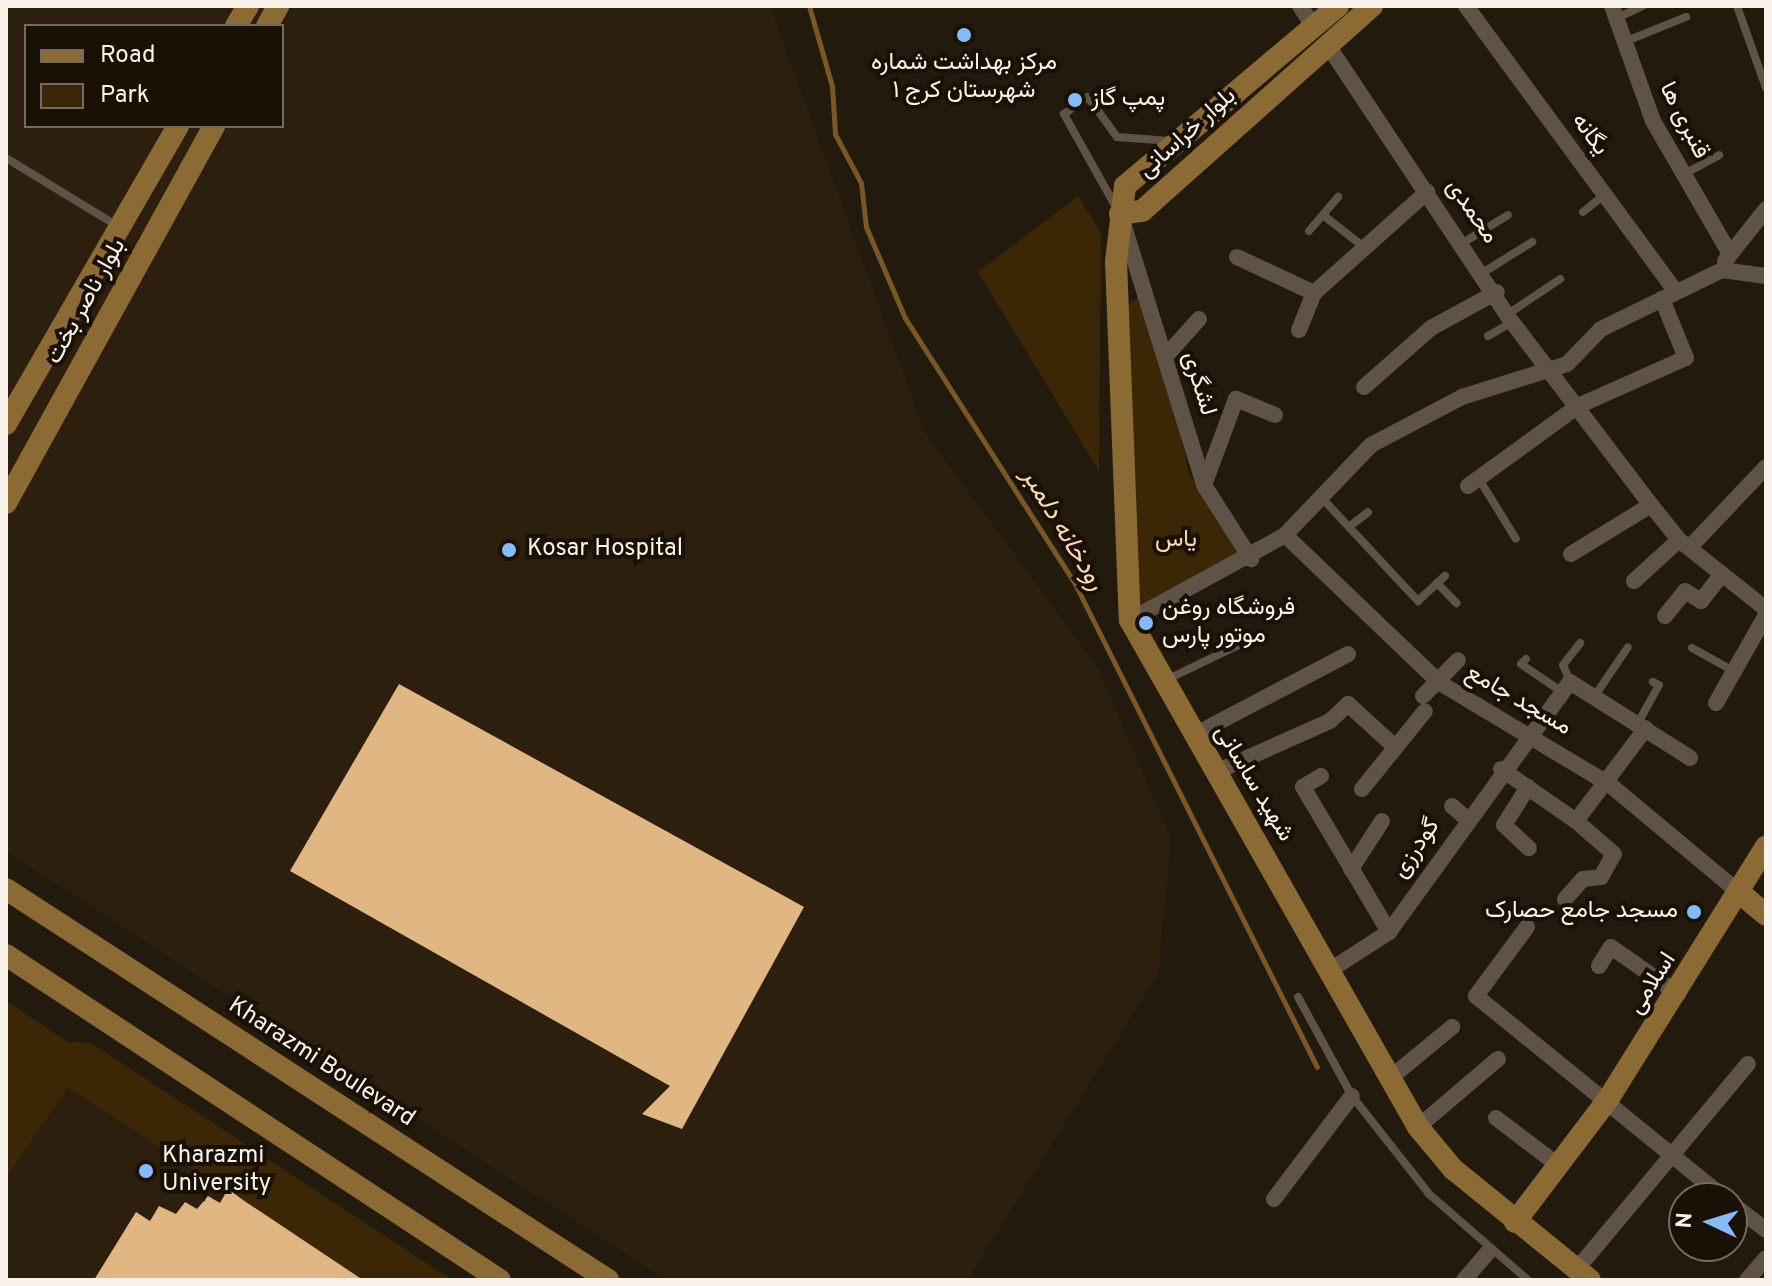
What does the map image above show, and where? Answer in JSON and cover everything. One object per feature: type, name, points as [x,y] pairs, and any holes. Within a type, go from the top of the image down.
[{"type":"street","points":[[237,24],[248,6]]},
{"type":"street","points":[[268,24],[278,6]]},
{"type":"street","name":"بلوار خراسانی","points":[[1338,6],[1306,15],[1172,141],[1125,186],[1120,214],[1142,211],[1372,6]]},
{"type":"street","name":"یگانه","points":[[1466,6],[1603,196],[1669,295],[1686,358],[1578,406]]},
{"type":"street","name":"قنبری ها","points":[[1614,12],[1623,42],[1683,174],[1729,252]]},
{"type":"street","points":[[1306,15],[1327,44]]},
{"type":"street","name":"محمدی","points":[[1327,44],[1461,244],[1484,272],[1510,318],[1543,366],[1578,406],[1651,505],[1685,544],[1766,612]]},
{"type":"street","name":"بلوار ناصر بخت","points":[[6,424],[177,128]]},
{"type":"street","name":"بلوار ناصر بخت","points":[[6,503],[213,128]]},
{"type":"street","points":[[1299,330],[1314,293],[1360,244],[1427,192]]},
{"type":"street","points":[[1722,270],[1729,252],[1766,209]]},
{"type":"street","name":"لشگری","points":[[1120,214],[1204,485],[1251,559]]},
{"type":"street","name":"شهید ساسانی","points":[[1120,214],[1130,620],[1162,682],[1418,1127],[1453,1169],[1515,1222],[1584,1274]]},
{"type":"street","points":[[1237,257],[1314,293]]},
{"type":"street","points":[[1130,620],[1251,559],[1285,535],[1371,445],[1543,366],[1567,364],[1601,329],[1722,270],[1766,276]]},
{"type":"street","points":[[1364,387],[1431,328],[1497,292]]},
{"type":"street","points":[[1165,357],[1199,319]]},
{"type":"street","points":[[1204,485],[1236,399],[1275,415]]},
{"type":"street","points":[[1473,482],[1578,406]]},
{"type":"street","points":[[1634,581],[1685,544],[1766,467]]},
{"type":"street","points":[[1571,554],[1651,505]]},
{"type":"street","name":"مسجد جامع","points":[[1285,535],[1440,683],[1609,784],[1740,893]]},
{"type":"street","points":[[1665,616],[1685,591],[1701,601],[1722,574]]},
{"type":"street","points":[[1716,703],[1766,612]]},
{"type":"street","points":[[1194,735],[1348,654]]},
{"type":"street","points":[[1362,789],[1458,660]]},
{"type":"street","points":[[1566,687],[1594,697],[1690,758]]},
{"type":"street","name":"گودرزی","points":[[1327,972],[1389,932],[1501,769],[1566,687]]},
{"type":"street","points":[[1216,772],[1330,721],[1348,704],[1395,747]]},
{"type":"street","points":[[1576,821],[1609,784],[1642,726]]},
{"type":"street","points":[[1501,769],[1576,821],[1614,854],[1601,877],[1583,879],[1565,899]]},
{"type":"street","points":[[1321,776],[1303,787],[1389,932]]},
{"type":"street","points":[[1528,787],[1504,825],[1529,848]]},
{"type":"street","points":[[1452,806],[1467,819]]},
{"type":"street","points":[[1351,869],[1382,821]]},
{"type":"street","name":"اسلامی","points":[[1515,1222],[1607,1101],[1678,994],[1766,847]]},
{"type":"street","name":"Kharazmi Boulevard","points":[[6,889],[608,1280]]},
{"type":"street","points":[[1740,893],[1766,915]]},
{"type":"street","points":[[1527,927],[1476,996],[1704,1182]]},
{"type":"street","points":[[1599,966],[1611,947],[1678,994]]},
{"type":"street","points":[[6,955],[500,1280]]},
{"type":"street","points":[[1389,1079],[1452,1027]]},
{"type":"street","points":[[1418,1127],[1498,1059]]},
{"type":"street","points":[[1584,1274],[1672,1157],[1748,1064]]},
{"type":"street","points":[[1274,1199],[1352,1096]]},
{"type":"street","points":[[1502,1117],[1527,1134],[1558,1165]]},
{"type":"street","points":[[1748,1216],[1766,1230]]},
{"type":"street","points":[[1464,1280],[1489,1251]]},
{"type":"street","points":[[1747,1280],[1766,1258]]},
{"type":"lane","points":[[1614,12],[1643,6]]},
{"type":"lane","points":[[1740,7],[1766,88]]},
{"type":"lane","points":[[1623,42],[1686,17]]},
{"type":"lane","points":[[1120,214],[1064,114],[1088,97],[1117,137],[1172,141]]},
{"type":"lane","points":[[1683,174],[1719,155]]},
{"type":"lane","points":[[6,158],[114,224]]},
{"type":"lane","points":[[1583,212],[1603,196]]},
{"type":"lane","points":[[1309,231],[1338,197]]},
{"type":"lane","points":[[1323,215],[1360,244]]},
{"type":"lane","points":[[1461,244],[1508,215]]},
{"type":"lane","points":[[1484,272],[1532,242]]},
{"type":"lane","points":[[1488,336],[1560,279]]},
{"type":"lane","points":[[1473,482],[1516,539]]},
{"type":"lane","points":[[1319,496],[1418,601],[1445,576]]},
{"type":"lane","points":[[1349,527],[1368,512]]},
{"type":"lane","points":[[1437,583],[1456,603]]},
{"type":"lane","points":[[1162,682],[1257,636]]},
{"type":"lane","points":[[1566,687],[1563,665],[1580,643]]},
{"type":"lane","points":[[1594,697],[1628,647]]},
{"type":"lane","points":[[1692,648],[1732,670]]},
{"type":"lane","points":[[1526,659],[1521,664],[1566,687]]},
{"type":"lane","points":[[1642,726],[1659,685],[1653,682]]},
{"type":"lane","points":[[1298,997],[1352,1096],[1429,1194],[1489,1251],[1528,1280]]},
{"type":"shaded area","name":"Kosar Hospital","points":[[6,6],[770,6],[925,433],[1098,668],[1171,838],[1158,974],[967,1280],[666,1280],[6,851]]},
{"type":"shaded area","name":"Kharazmi University","points":[[6,1001],[68,1042],[91,1043],[452,1280],[6,1280]]},
{"type":"green space","points":[[1078,196],[1101,233],[1099,471],[978,272]]},
{"type":"green space","name":"یاس","points":[[1141,295],[1165,357],[1189,474],[1251,559],[1130,620],[1117,313]]},
{"type":"green space","points":[[6,1001],[68,1042],[91,1043],[452,1280],[363,1280],[68,1087],[6,1178]]},
{"type":"building","points":[[399,684],[804,907],[682,1129],[642,1114],[670,1086],[290,871]]},
{"type":"building","points":[[228,1189],[363,1280],[94,1280],[136,1212],[150,1221],[159,1206],[176,1214],[185,1202],[197,1209],[208,1196],[220,1203]]},
{"type":"waterway","name":"رودخانه دلمبر","points":[[809,6],[832,86],[835,134],[861,183],[866,227],[905,318],[1075,584],[1317,1067]]},
{"type":"place","name":"مرکز بهداشت شماره ۱ شهرستان کرج","points":[[964,35]]},
{"type":"place","name":"پمپ گاز","points":[[1075,100]]},
{"type":"place","name":"Kosar Hospital","points":[[509,550]]},
{"type":"place","name":"فروشگاه روغن موتور پارس","points":[[1146,623]]},
{"type":"place","name":"مسجد جامع حصارک","points":[[1694,912]]},
{"type":"place","name":"Kharazmi University","points":[[146,1171]]}]
